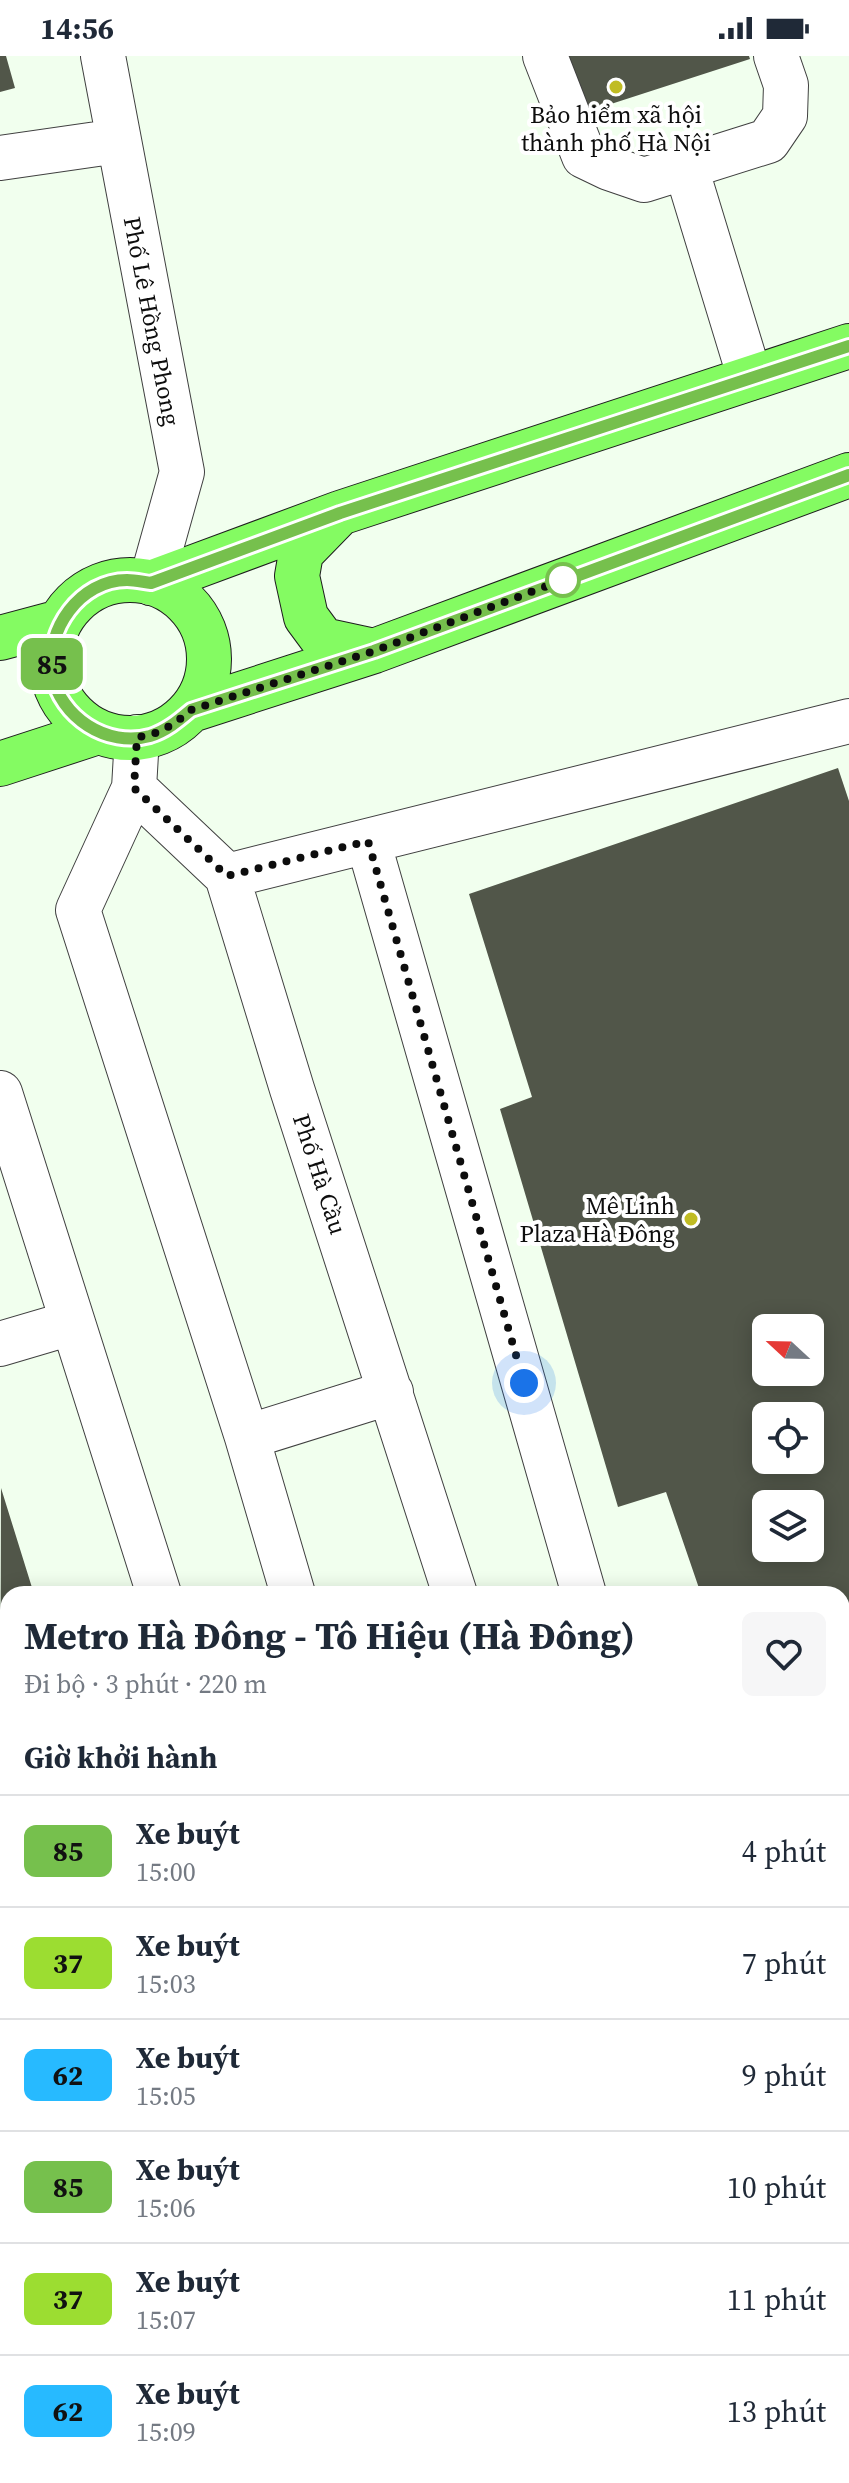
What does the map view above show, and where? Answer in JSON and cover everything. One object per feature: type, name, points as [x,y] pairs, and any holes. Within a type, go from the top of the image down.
[{"type":"main road","points":[[151,583],[340,513],[849,346]]},
{"type":"main road","points":[[191,710],[374,651],[849,475]]},
{"type":"main road","points":[[340,513],[301,553],[297,576],[306,617],[323,640],[374,651]]},
{"type":"main road","points":[[0,764],[118,735],[149,736],[172,727],[191,710],[204,688],[207,675],[206,636],[194,612],[175,594],[151,583],[124,580],[99,587],[76,601],[60,622],[52,648],[52,674],[69,709],[77,719],[118,735]]},
{"type":"main road","points":[[0,638],[60,622]]},
{"type":"street","name":"Phố Lê Hồng Phong","points":[[103,56],[182,472],[151,583]]},
{"type":"street","points":[[545,56],[584,156],[644,180],[768,141],[785,116],[786,85],[776,56]]},
{"type":"street","points":[[0,158],[118,141]]},
{"type":"street","points":[[686,168],[750,378]]},
{"type":"street","points":[[227,876],[849,721]]},
{"type":"street","points":[[118,735],[134,788],[78,910],[247,1437],[291,1586]]},
{"type":"street","name":"Phố Hà Cầu","points":[[134,788],[227,876],[292,1089],[452,1586]]},
{"type":"street","points":[[368,841],[582,1586]]},
{"type":"street","points":[[0,1093],[156,1586]]},
{"type":"street","points":[[0,1344],[71,1323]]},
{"type":"street","points":[[247,1437],[391,1392]]},
{"type":"building","points":[[0,56],[6,56],[15,88],[0,92]]},
{"type":"building","name":"Bảo hiểm xã hội thành phố Hà Nội","points":[[558,56],[749,56],[750,59],[577,115]]},
{"type":"building","name":"Mê Linh Plaza Hà Đông","points":[[838,768],[849,801],[849,1586],[698,1586],[666,1492],[618,1507],[500,1109],[532,1097],[469,894]]},
{"type":"building","points":[[1,1488],[32,1586],[1,1586]]},
{"type":"bus line","name":"85","points":[[849,346],[340,513],[151,583],[124,580],[99,587],[76,601],[60,622],[52,648],[52,674],[61,698],[77,719],[98,732],[123,739],[149,736],[172,727],[191,710],[374,651],[849,475]]},
{"type":"place","name":"Bảo hiểm xã hội thành phố Hà Nội","points":[[616,87]]},
{"type":"place","name":"Mê Linh Plaza Hà Đông","points":[[691,1219]]},
{"type":"route","points":[[524,1383],[368,841],[227,876],[134,788],[137,737],[172,727],[191,710],[374,651],[563,580]]}]
